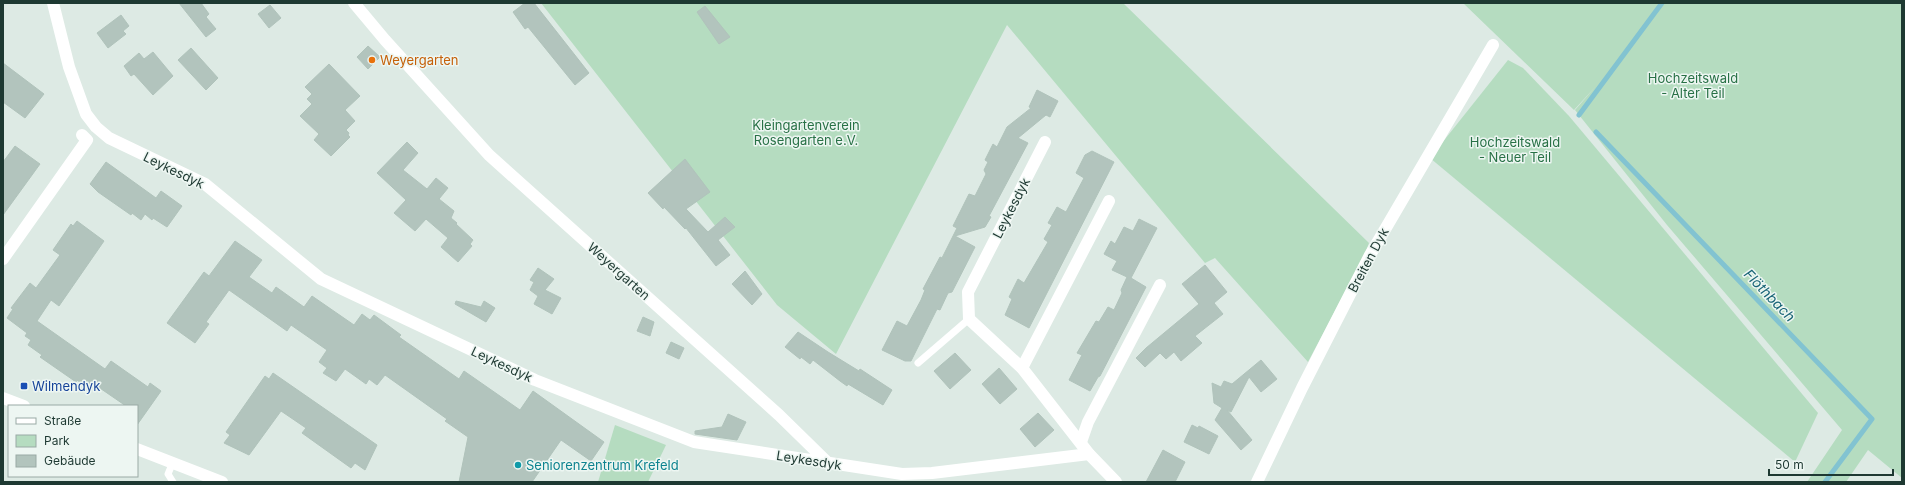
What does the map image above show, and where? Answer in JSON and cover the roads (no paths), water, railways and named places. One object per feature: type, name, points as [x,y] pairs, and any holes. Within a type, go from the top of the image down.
[{"type":"street","name":"Leykesdyk","points":[[53,3],[69,67],[86,114],[96,127],[109,138],[205,184],[321,279],[535,380],[694,442],[826,461],[872,471],[902,474],[932,473],[1089,454]]},
{"type":"street","name":"Weyergarten","points":[[354,3],[385,40],[489,154],[773,410],[826,461]]},
{"type":"street","name":"Breiten Dyk","points":[[1257,482],[1302,388],[1370,255],[1493,46]]},
{"type":"street","points":[[3,259],[87,140],[82,134]]},
{"type":"street","name":"Leykesdyk","points":[[969,319],[968,292],[1045,142]]},
{"type":"street","points":[[1022,368],[1109,201]]},
{"type":"street","points":[[1081,442],[1088,422],[1160,285]]},
{"type":"street","points":[[969,319],[1022,368],[1089,454],[1116,482]]},
{"type":"street","points":[[3,398],[21,405]]},
{"type":"street","points":[[138,448],[222,482]]},
{"type":"lane","points":[[918,363],[969,319]]},
{"type":"lane","points":[[172,462],[168,474],[173,482]]},
{"type":"waterway","name":"Flöthbach","points":[[1579,115],[1662,3]]},
{"type":"waterway","name":"Flöthbach","points":[[1596,132],[1872,419],[1825,482]]},
{"type":"place","name":"Weyergarten","points":[[372,60]]},
{"type":"place","name":"Wilmendyk","points":[[24,386]]},
{"type":"place","name":"Seniorenzentrum Krefeld","points":[[518,465]]},
{"type":"park label","name":"Hochzeitswald - Alter Teil","points":[[1693,86]]},
{"type":"park label","name":"Kleingartenverein Rosengarten e.V.","points":[[806,132]]},
{"type":"park label","name":"Hochzeitswald - Neuer Teil","points":[[1515,150]]}]
